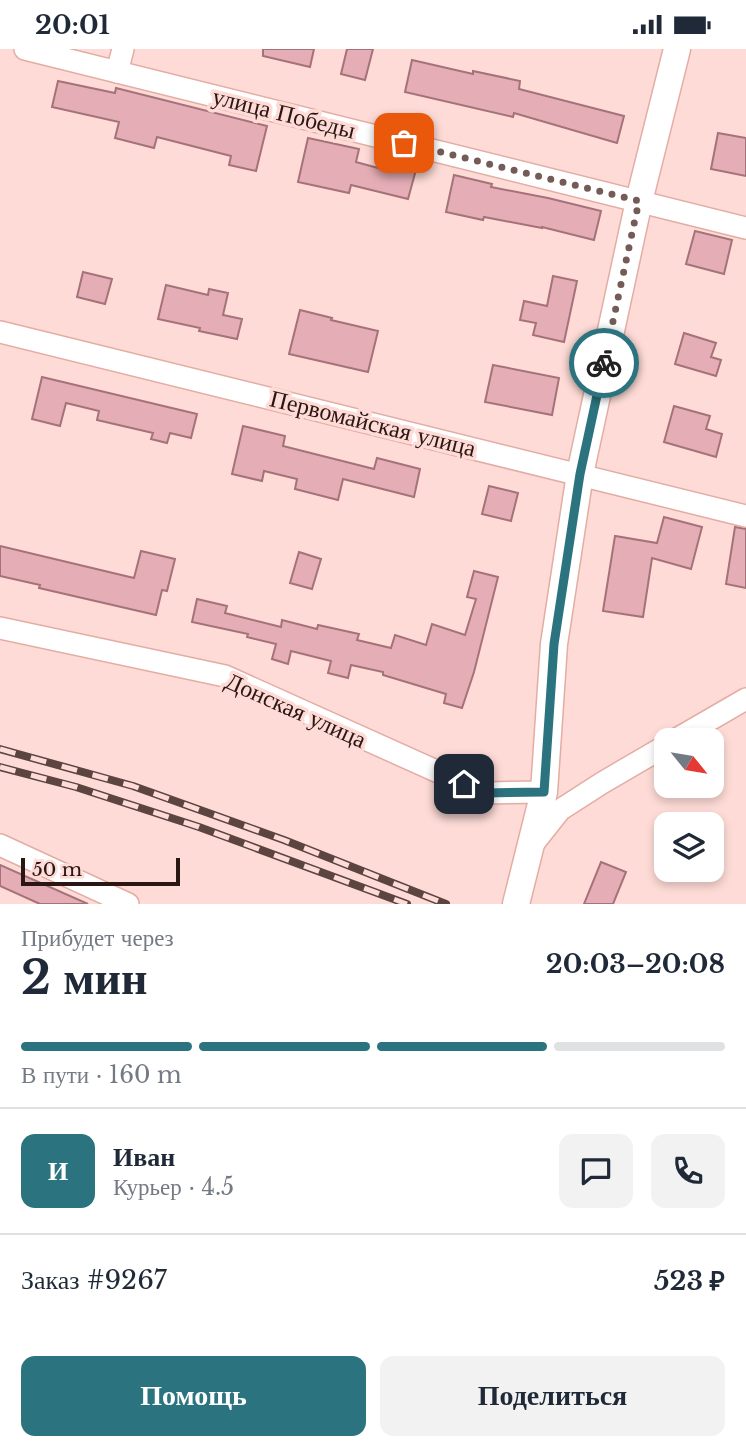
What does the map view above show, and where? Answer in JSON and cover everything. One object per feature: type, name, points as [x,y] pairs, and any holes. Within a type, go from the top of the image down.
[{"type":"main road","points":[[516,904],[544,792],[554,644],[580,474],[639,201],[677,49]]},
{"type":"street","name":"улица Победы","points":[[25,49],[746,228]]},
{"type":"street","points":[[117,72],[123,49]]},
{"type":"street","name":"Первомайская улица","points":[[0,332],[746,516]]},
{"type":"street","name":"Донская улица","points":[[0,628],[225,676],[485,793],[544,792]]},
{"type":"street","points":[[696,728],[746,699]]},
{"type":"street","points":[[531,845],[559,810],[654,753]]},
{"type":"street","points":[[0,845],[128,904]]},
{"type":"building","points":[[263,49],[314,49],[310,67],[263,56]]},
{"type":"building","points":[[347,49],[373,49],[365,80],[341,74]]},
{"type":"building","points":[[412,60],[520,81],[519,89],[624,116],[617,143],[514,113],[513,117],[405,92]]},
{"type":"building","points":[[58,81],[115,93],[116,88],[267,126],[256,171],[229,165],[231,156],[157,137],[154,148],[115,138],[119,122],[52,107]]},
{"type":"building","points":[[718,133],[746,138],[746,176],[711,169]]},
{"type":"building","points":[[308,138],[359,149],[356,162],[389,171],[393,159],[417,166],[408,199],[351,185],[349,193],[298,182]]},
{"type":"building","points":[[454,175],[492,184],[491,187],[601,211],[594,240],[542,227],[484,217],[483,220],[446,212]]},
{"type":"building","points":[[695,231],[732,240],[724,274],[686,264]]},
{"type":"building","points":[[83,272],[112,279],[105,304],[77,297]]},
{"type":"building","points":[[553,276],[577,281],[564,342],[533,335],[536,323],[520,320],[524,301],[547,306]]},
{"type":"building","points":[[166,285],[208,295],[209,289],[228,293],[223,315],[242,319],[237,339],[158,319]]},
{"type":"building","points":[[300,310],[378,331],[368,372],[289,354]]},
{"type":"building","points":[[684,333],[716,343],[711,357],[721,360],[716,376],[675,364]]},
{"type":"building","points":[[493,365],[559,378],[552,415],[485,402]]},
{"type":"building","points":[[42,377],[197,414],[191,438],[170,433],[167,443],[151,439],[153,433],[97,420],[99,411],[66,403],[60,426],[32,419]]},
{"type":"building","points":[[674,406],[710,416],[706,429],[722,434],[716,457],[664,442]]},
{"type":"building","points":[[243,426],[285,436],[283,446],[374,469],[377,458],[420,469],[414,497],[343,479],[338,500],[295,489],[297,479],[264,471],[262,481],[232,474]]},
{"type":"building","points":[[489,486],[518,493],[511,521],[482,514]]},
{"type":"building","points":[[664,517],[702,527],[691,569],[652,558],[643,617],[603,611],[615,536],[657,543]]},
{"type":"building","points":[[735,527],[746,529],[746,588],[726,584]]},
{"type":"building","points":[[0,546],[134,578],[141,551],[175,559],[167,591],[162,590],[156,615],[39,588],[40,585],[0,576]]},
{"type":"building","points":[[299,552],[321,559],[312,589],[290,583]]},
{"type":"building","points":[[474,571],[498,577],[462,708],[444,703],[446,694],[383,675],[383,672],[351,665],[348,678],[328,673],[331,661],[291,651],[288,664],[272,659],[276,644],[247,637],[248,634],[192,622],[197,599],[227,606],[225,613],[281,627],[282,620],[317,629],[318,625],[359,634],[357,640],[391,648],[395,635],[426,645],[432,624],[465,635],[476,599],[467,597]]},
{"type":"building","points":[[601,862],[626,872],[613,904],[584,904]]},
{"type":"building","points":[[0,865],[88,904],[40,904],[0,886]]},
{"type":"railway","points":[[0,749],[133,786],[284,840],[446,904]]},
{"type":"railway","points":[[0,767],[76,787],[199,827],[407,904]]},
{"type":"way so far","points":[[404,143],[639,201],[604,363]]},
{"type":"route","points":[[464,784],[485,793],[544,792],[554,644],[580,474],[604,363]]}]
